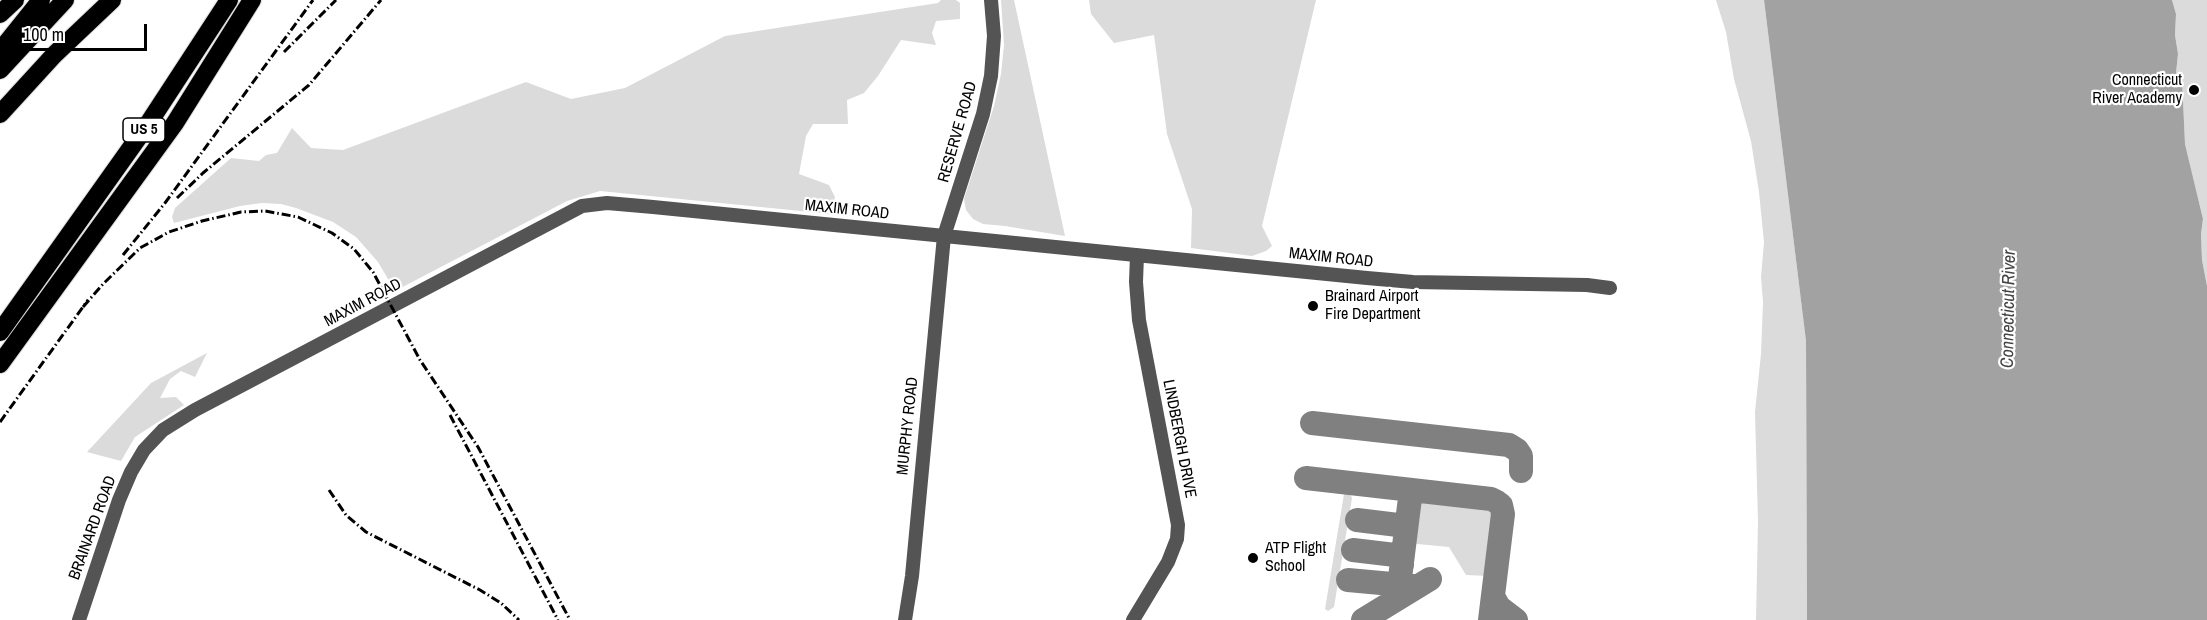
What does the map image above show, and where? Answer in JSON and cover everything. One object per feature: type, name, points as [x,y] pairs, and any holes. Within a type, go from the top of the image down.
[{"type":"highway","points":[[0,14],[15,0]]},
{"type":"highway","points":[[0,51],[41,0]]},
{"type":"highway","points":[[0,70],[64,0]]},
{"type":"highway","points":[[0,95],[94,0]]},
{"type":"highway","points":[[0,114],[54,55],[112,0]]},
{"type":"highway","name":"US 5","points":[[0,332],[150,121],[229,0]]},
{"type":"highway","name":"US 5","points":[[0,364],[175,123],[252,0]]},
{"type":"street","name":"RESERVE ROAD","points":[[944,236],[983,114],[991,76],[994,36],[991,0]]},
{"type":"street","name":"MAXIM ROAD","points":[[144,450],[163,430],[192,412],[582,206],[607,203],[1396,281],[1587,285],[1610,288]]},
{"type":"street","name":"MURPHY ROAD","points":[[905,620],[912,576],[944,236]]},
{"type":"street","name":"LINDBERGH DRIVE","points":[[1133,620],[1168,562],[1177,539],[1178,525],[1139,320],[1137,255]]},
{"type":"street","name":"BRAINARD ROAD","points":[[79,620],[119,500],[144,450]]},
{"type":"shaded area","points":[[941,0],[956,0],[960,3],[960,19],[936,21],[932,33],[936,45],[901,40],[864,93],[847,100],[848,124],[813,124],[806,136],[799,174],[829,185],[835,197],[831,214],[600,191],[567,201],[395,291],[378,262],[356,237],[333,222],[296,208],[262,203],[240,206],[174,223],[172,217],[175,208],[231,158],[259,161],[266,155],[277,153],[292,128],[311,148],[343,150],[526,82],[571,99],[625,88],[725,36],[938,3]]},
{"type":"shaded area","points":[[1001,0],[1014,0],[1065,236],[983,224],[973,219],[966,210],[964,199],[994,106],[1001,74],[1004,45]]},
{"type":"shaded area","points":[[1089,0],[1316,0],[1262,226],[1272,246],[1266,251],[1252,256],[1191,248],[1192,209],[1167,134],[1154,35],[1114,43],[1091,14]]},
{"type":"shaded area","points":[[1716,0],[1764,0],[1806,341],[1807,620],[1756,620],[1758,521],[1755,412],[1761,354],[1763,302],[1761,277],[1764,242],[1751,141],[1734,79],[1726,32]]},
{"type":"shaded area","name":"Connecticut River Academy","points":[[2172,0],[2207,0],[2207,286],[2202,260],[2203,219],[2185,144],[2182,79],[2176,73],[2178,54],[2175,35],[2176,14]]},
{"type":"shaded area","points":[[207,353],[195,377],[181,371],[170,379],[160,398],[176,397],[184,405],[135,437],[121,461],[87,452],[151,383]]},
{"type":"shaded area","points":[[1348,492],[1352,498],[1334,607],[1328,611],[1325,609],[1344,494]]},
{"type":"shaded area","points":[[1417,499],[1479,505],[1489,511],[1494,527],[1488,576],[1466,575],[1449,547],[1407,543],[1411,507]]},
{"type":"water","name":"Connecticut River","points":[[1764,0],[2172,0],[2176,14],[2175,35],[2178,54],[2176,73],[2182,79],[2185,144],[2203,219],[2202,260],[2207,286],[2207,620],[1807,620],[1806,341]]},
{"type":"taxiway","points":[[1312,423],[1509,445],[1521,456],[1521,471]]},
{"type":"taxiway","points":[[1306,478],[1491,499],[1501,505],[1503,514],[1490,620]]},
{"type":"taxiway","points":[[1395,599],[1398,594],[1411,490]]},
{"type":"taxiway","points":[[1357,520],[1398,525],[1405,535]]},
{"type":"taxiway","points":[[1353,550],[1395,555],[1402,565]]},
{"type":"taxiway","points":[[1363,620],[1430,579]]},
{"type":"taxiway","points":[[1348,580],[1414,586]]},
{"type":"taxiway","points":[[1494,598],[1499,607],[1516,620]]},
{"type":"railway","points":[[123,255],[165,203],[313,0]]},
{"type":"railway","points":[[284,52],[336,0]]},
{"type":"railway","points":[[177,198],[203,173],[309,85],[381,0]]},
{"type":"railway","points":[[83,307],[140,248],[169,232],[202,221],[241,212],[265,211],[298,217],[332,233],[354,249],[373,272],[420,360],[478,447],[570,620]]},
{"type":"railway","points":[[0,422],[88,300]]},
{"type":"railway","points":[[450,415],[558,620]]},
{"type":"railway","points":[[329,490],[346,515],[366,532],[480,590],[501,603],[519,620]]},
{"type":"place","name":"Connecticut River Academy","points":[[2194,90]]},
{"type":"place","name":"Brainard Airport Fire Department","points":[[1313,306]]},
{"type":"place","name":"ATP Flight School","points":[[1253,558]]}]
